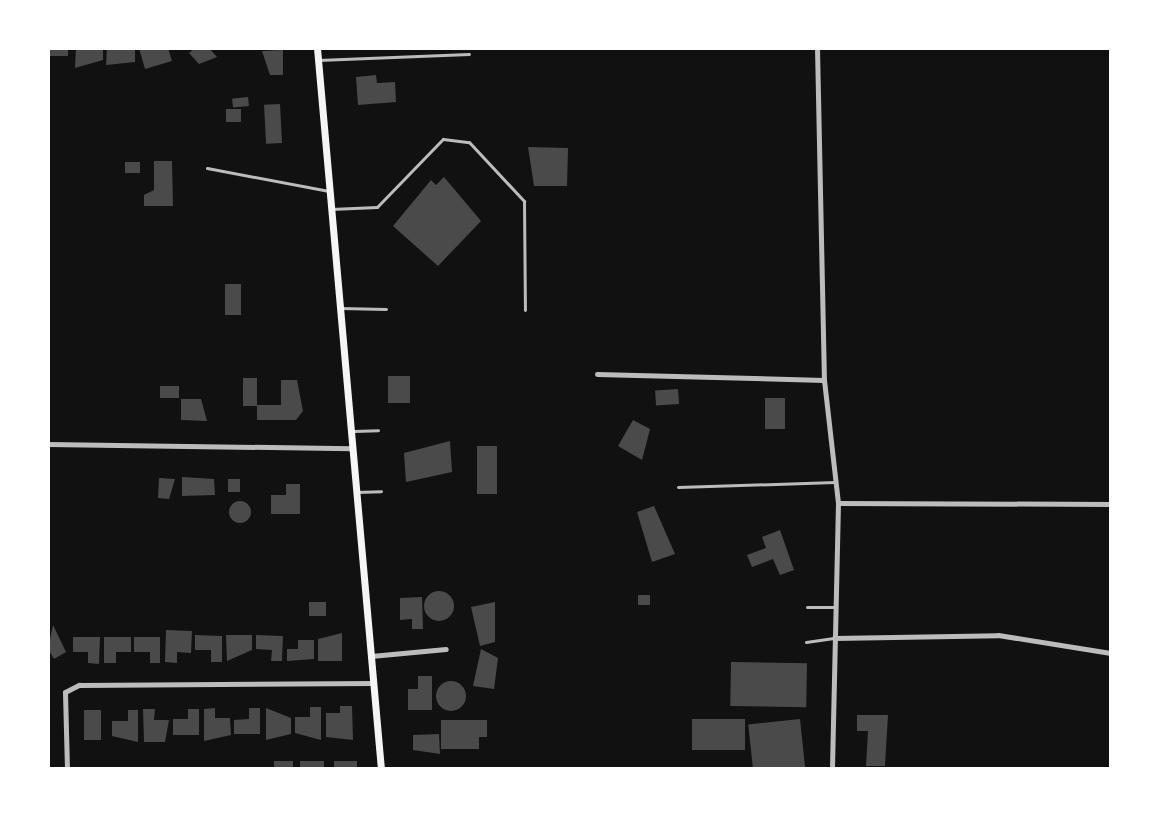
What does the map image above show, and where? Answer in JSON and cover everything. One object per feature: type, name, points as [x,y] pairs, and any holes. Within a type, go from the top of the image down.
[{"type":"main road","points":[[317,48],[381,769]]},
{"type":"street","points":[[817,48],[824,380],[838,503],[832,769]]},
{"type":"street","points":[[597,374],[824,380]]},
{"type":"street","points":[[48,444],[352,448]]},
{"type":"street","points":[[838,503],[1111,504]]},
{"type":"street","points":[[834,638],[998,635],[1111,653]]},
{"type":"street","points":[[371,656],[446,649]]},
{"type":"street","points":[[67,769],[65,692],[79,685],[373,683]]},
{"type":"lane","points":[[318,60],[469,54]]},
{"type":"lane","points":[[331,209],[377,207],[443,139],[469,142],[524,201],[525,310]]},
{"type":"lane","points":[[207,168],[329,191]]},
{"type":"lane","points":[[340,308],[386,309]]},
{"type":"lane","points":[[351,431],[378,430]]},
{"type":"lane","points":[[678,487],[835,482]]},
{"type":"lane","points":[[356,492],[381,491]]},
{"type":"lane","points":[[807,607],[834,607]]},
{"type":"lane","points":[[806,642],[834,638]]},
{"type":"lane","points":[[678,769],[733,769]]},
{"type":"building","points":[[48,48],[68,48],[68,56],[48,56]]},
{"type":"building","points":[[76,48],[103,48],[103,60],[75,68]]},
{"type":"building","points":[[107,48],[135,48],[135,62],[106,65]]},
{"type":"building","points":[[139,48],[168,48],[172,61],[145,69]]},
{"type":"building","points":[[195,48],[209,48],[217,57],[199,64],[189,53]]},
{"type":"building","points":[[283,50],[283,75],[270,75],[262,51]]},
{"type":"building","points":[[376,75],[377,83],[395,82],[396,102],[358,105],[356,77]]},
{"type":"building","points":[[248,97],[249,106],[233,108],[232,99]]},
{"type":"building","points":[[280,104],[282,143],[266,144],[264,105]]},
{"type":"building","points":[[226,109],[241,109],[241,122],[226,122]]},
{"type":"building","points":[[528,147],[568,148],[567,186],[534,186]]},
{"type":"building","points":[[154,161],[172,161],[173,206],[144,206],[144,195],[154,190]]},
{"type":"building","points":[[125,162],[140,162],[140,173],[125,173]]},
{"type":"building","points":[[444,177],[481,221],[438,266],[393,226],[431,180],[436,185]]},
{"type":"building","points":[[225,284],[241,284],[241,315],[225,315]]},
{"type":"building","points":[[388,376],[410,376],[410,403],[388,403]]},
{"type":"building","points":[[243,378],[257,378],[257,406],[243,406]]},
{"type":"building","points":[[281,380],[297,380],[303,411],[296,420],[257,420],[257,405],[281,405]]},
{"type":"building","points":[[160,386],[179,386],[179,398],[160,398]]},
{"type":"building","points":[[678,389],[679,404],[656,406],[655,391]]},
{"type":"building","points":[[765,398],[785,398],[785,429],[765,429]]},
{"type":"building","points":[[181,399],[201,399],[207,421],[181,420]]},
{"type":"building","points":[[633,420],[650,429],[642,460],[618,446]]},
{"type":"building","points":[[450,441],[452,472],[406,482],[404,453]]},
{"type":"building","points":[[477,446],[497,446],[497,494],[477,494]]},
{"type":"building","points":[[182,477],[214,479],[215,495],[182,496]]},
{"type":"building","points":[[159,478],[175,479],[169,499],[158,498]]},
{"type":"building","points":[[228,479],[240,479],[240,492],[228,492]]},
{"type":"building","points":[[286,484],[300,484],[300,514],[271,514],[271,495],[286,495]]},
{"type":"building","points":[[240,501],[248,504],[251,512],[248,520],[240,523],[232,520],[229,512],[232,504]]},
{"type":"building","points":[[654,506],[675,554],[652,562],[637,512]]},
{"type":"building","points":[[780,530],[794,570],[780,575],[773,559],[752,567],[747,555],[766,548],[762,537]]},
{"type":"building","points":[[439,591],[450,595],[454,606],[450,617],[439,621],[428,617],[424,606],[428,595]]},
{"type":"building","points":[[638,595],[650,595],[650,605],[638,605]]},
{"type":"building","points":[[422,597],[423,629],[412,629],[412,619],[400,620],[400,598]]},
{"type":"building","points":[[309,602],[326,602],[326,616],[309,616]]},
{"type":"building","points":[[495,602],[495,642],[480,646],[471,607]]},
{"type":"building","points":[[53,625],[66,652],[54,659],[48,649]]},
{"type":"building","points":[[166,630],[192,631],[191,653],[177,652],[177,663],[165,662]]},
{"type":"building","points":[[342,633],[342,661],[318,661],[318,639]]},
{"type":"building","points":[[195,635],[222,636],[222,662],[211,662],[211,650],[195,650]]},
{"type":"building","points":[[226,635],[252,635],[252,650],[227,661]]},
{"type":"building","points":[[256,635],[283,636],[282,661],[271,661],[272,650],[256,649]]},
{"type":"building","points":[[73,637],[100,637],[99,664],[88,663],[88,652],[73,652]]},
{"type":"building","points":[[104,637],[131,637],[131,652],[116,652],[116,663],[104,663]]},
{"type":"building","points":[[134,637],[160,637],[160,663],[150,663],[150,652],[134,652]]},
{"type":"building","points":[[298,640],[314,640],[314,659],[287,661],[287,649],[298,649]]},
{"type":"building","points":[[481,649],[498,658],[494,689],[473,686]]},
{"type":"building","points":[[731,662],[807,663],[806,707],[730,706]]},
{"type":"building","points":[[418,676],[432,676],[432,710],[408,710],[408,689],[418,689]]},
{"type":"building","points":[[451,681],[457,682],[465,690],[465,702],[457,710],[451,711],[445,710],[437,702],[436,696],[437,690],[445,682]]},
{"type":"building","points":[[340,706],[352,706],[353,740],[326,737],[326,713],[340,713]]},
{"type":"building","points":[[310,707],[321,707],[321,740],[295,733],[295,717],[310,717]]},
{"type":"building","points":[[215,708],[215,718],[230,718],[231,735],[204,741],[204,709]]},
{"type":"building","points":[[249,708],[260,708],[260,734],[234,734],[234,720],[249,719]]},
{"type":"building","points":[[266,708],[291,718],[291,734],[266,740]]},
{"type":"building","points":[[143,709],[155,709],[154,720],[169,720],[165,742],[144,742]]},
{"type":"building","points":[[188,709],[199,709],[199,735],[173,735],[173,719],[188,719]]},
{"type":"building","points":[[84,710],[101,710],[101,740],[84,740]]},
{"type":"building","points":[[128,710],[138,710],[138,742],[112,736],[112,721],[128,721]]},
{"type":"building","points":[[857,715],[888,715],[885,766],[866,766],[868,731],[857,731]]},
{"type":"building","points":[[692,719],[745,719],[745,750],[692,750]]},
{"type":"building","points":[[800,719],[805,769],[753,769],[748,724]]},
{"type":"building","points":[[441,720],[487,720],[487,737],[479,737],[479,749],[441,749]]},
{"type":"building","points":[[439,734],[440,754],[413,750],[413,735]]},
{"type":"building","points":[[274,761],[293,761],[293,769],[274,769]]},
{"type":"building","points":[[300,761],[324,761],[324,769],[300,769]]},
{"type":"building","points":[[334,761],[357,761],[357,769],[334,769]]}]
